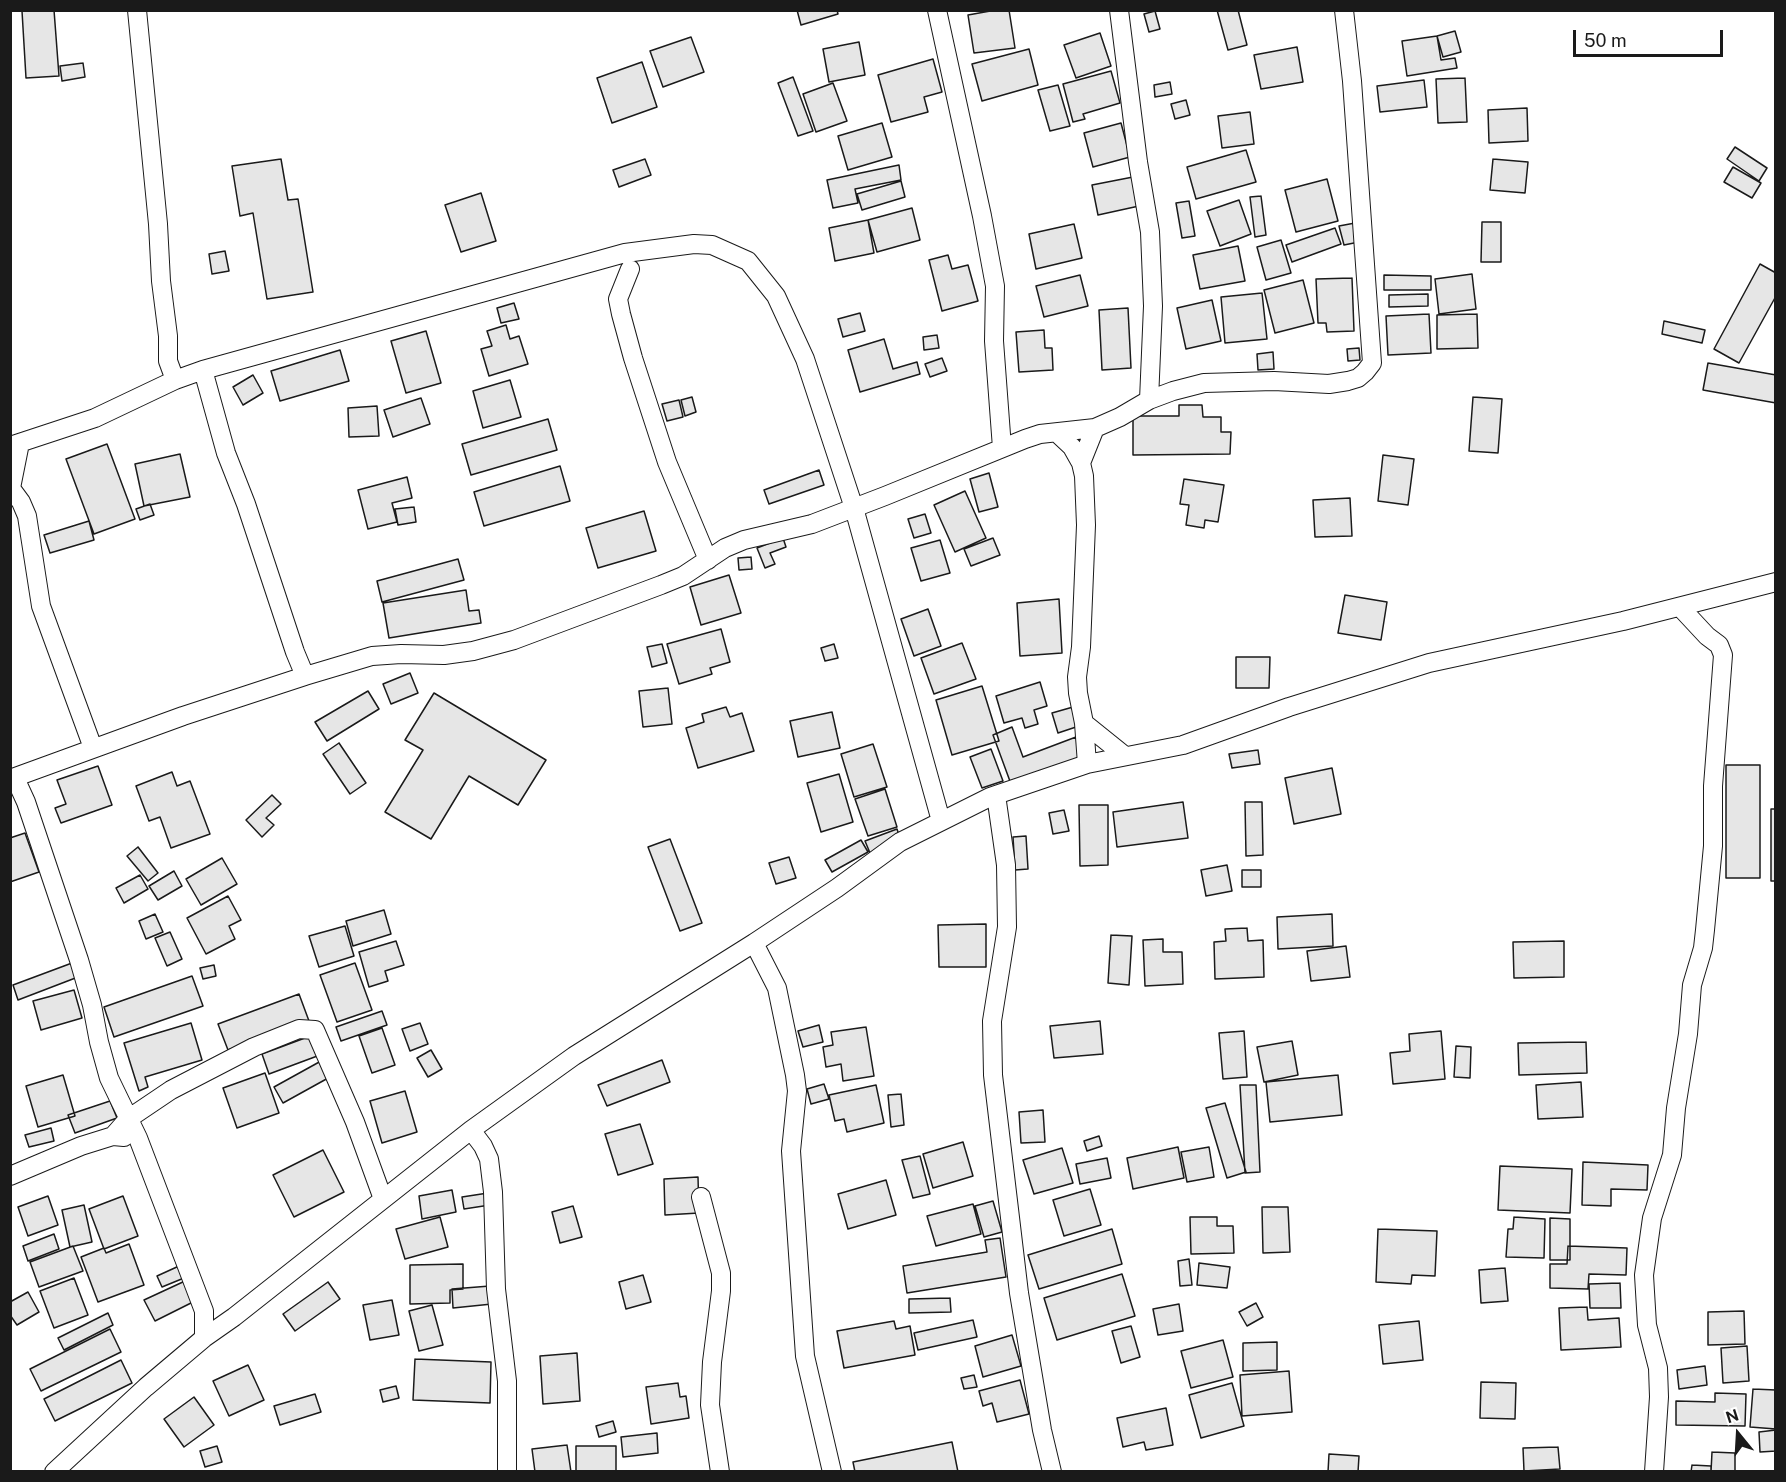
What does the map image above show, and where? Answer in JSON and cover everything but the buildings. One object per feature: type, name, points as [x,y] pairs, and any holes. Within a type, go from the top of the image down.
[{"type":"street","points":[[137,10],[158,224],[160,281],[168,336],[168,361],[175,380]]},
{"type":"street","points":[[937,10],[995,286],[994,341],[1002,448]]},
{"type":"street","points":[[1119,10],[1138,162],[1150,232],[1153,306],[1149,400]]},
{"type":"street","points":[[204,1338],[204,1311],[138,1138],[109,1078],[79,960],[26,802],[13,778],[93,748],[304,676],[372,656],[444,655],[493,646],[571,620],[683,576],[725,548],[744,540],[812,524],[1032,436],[1095,428],[1149,400],[1173,391],[1204,383],[1274,381],[1329,384],[1358,378],[1372,363],[1352,81],[1344,10]]},
{"type":"street","points":[[93,748],[41,606],[27,516],[11,488],[15,444],[95,418],[175,380],[203,370],[625,253],[686,244],[712,245],[748,261],[776,296],[806,359],[854,508],[940,821]]},
{"type":"street","points":[[630,269],[618,299],[621,314],[667,462],[708,560]]},
{"type":"street","points":[[203,370],[226,453],[246,504],[304,676]]},
{"type":"street","points":[[1081,463],[1095,428]]},
{"type":"street","points":[[1058,433],[1072,447],[1081,463],[1084,476],[1086,525],[1081,647],[1077,678],[1087,764]]},
{"type":"street","points":[[61,1469],[146,1387],[204,1338],[234,1317],[471,1130],[574,1056],[754,943],[837,888],[900,842],[940,821],[996,795],[1087,764],[1183,745],[1289,707],[1429,663],[1507,648],[1776,582]]},
{"type":"street","points":[[1654,1472],[1659,1396],[1658,1378],[1647,1325],[1644,1275],[1652,1218],[1672,1155],[1692,985],[1703,948],[1713,846],[1713,786],[1723,655],[1719,645],[1707,636],[1680,607]]},
{"type":"street","points":[[1084,723],[1125,756]]},
{"type":"street","points":[[996,795],[1006,866],[1007,927],[992,1021],[993,1075],[1019,1293],[1042,1430],[1052,1472]]},
{"type":"street","points":[[754,943],[777,988],[795,1075],[796,1099],[790,1151],[805,1356],[832,1472]]},
{"type":"street","points":[[113,1136],[128,1119],[171,1090],[254,1047],[298,1029],[315,1030],[355,1122],[383,1199]]},
{"type":"street","points":[[471,1130],[489,1159],[493,1192],[496,1289],[507,1381],[507,1472]]},
{"type":"street","points":[[10,1176],[81,1146],[113,1136],[138,1138]]},
{"type":"street","points":[[701,1197],[721,1273],[722,1291],[712,1362],[710,1406],[720,1472]]},
{"type":"street","points":[[204,1311],[234,1317]]}]
